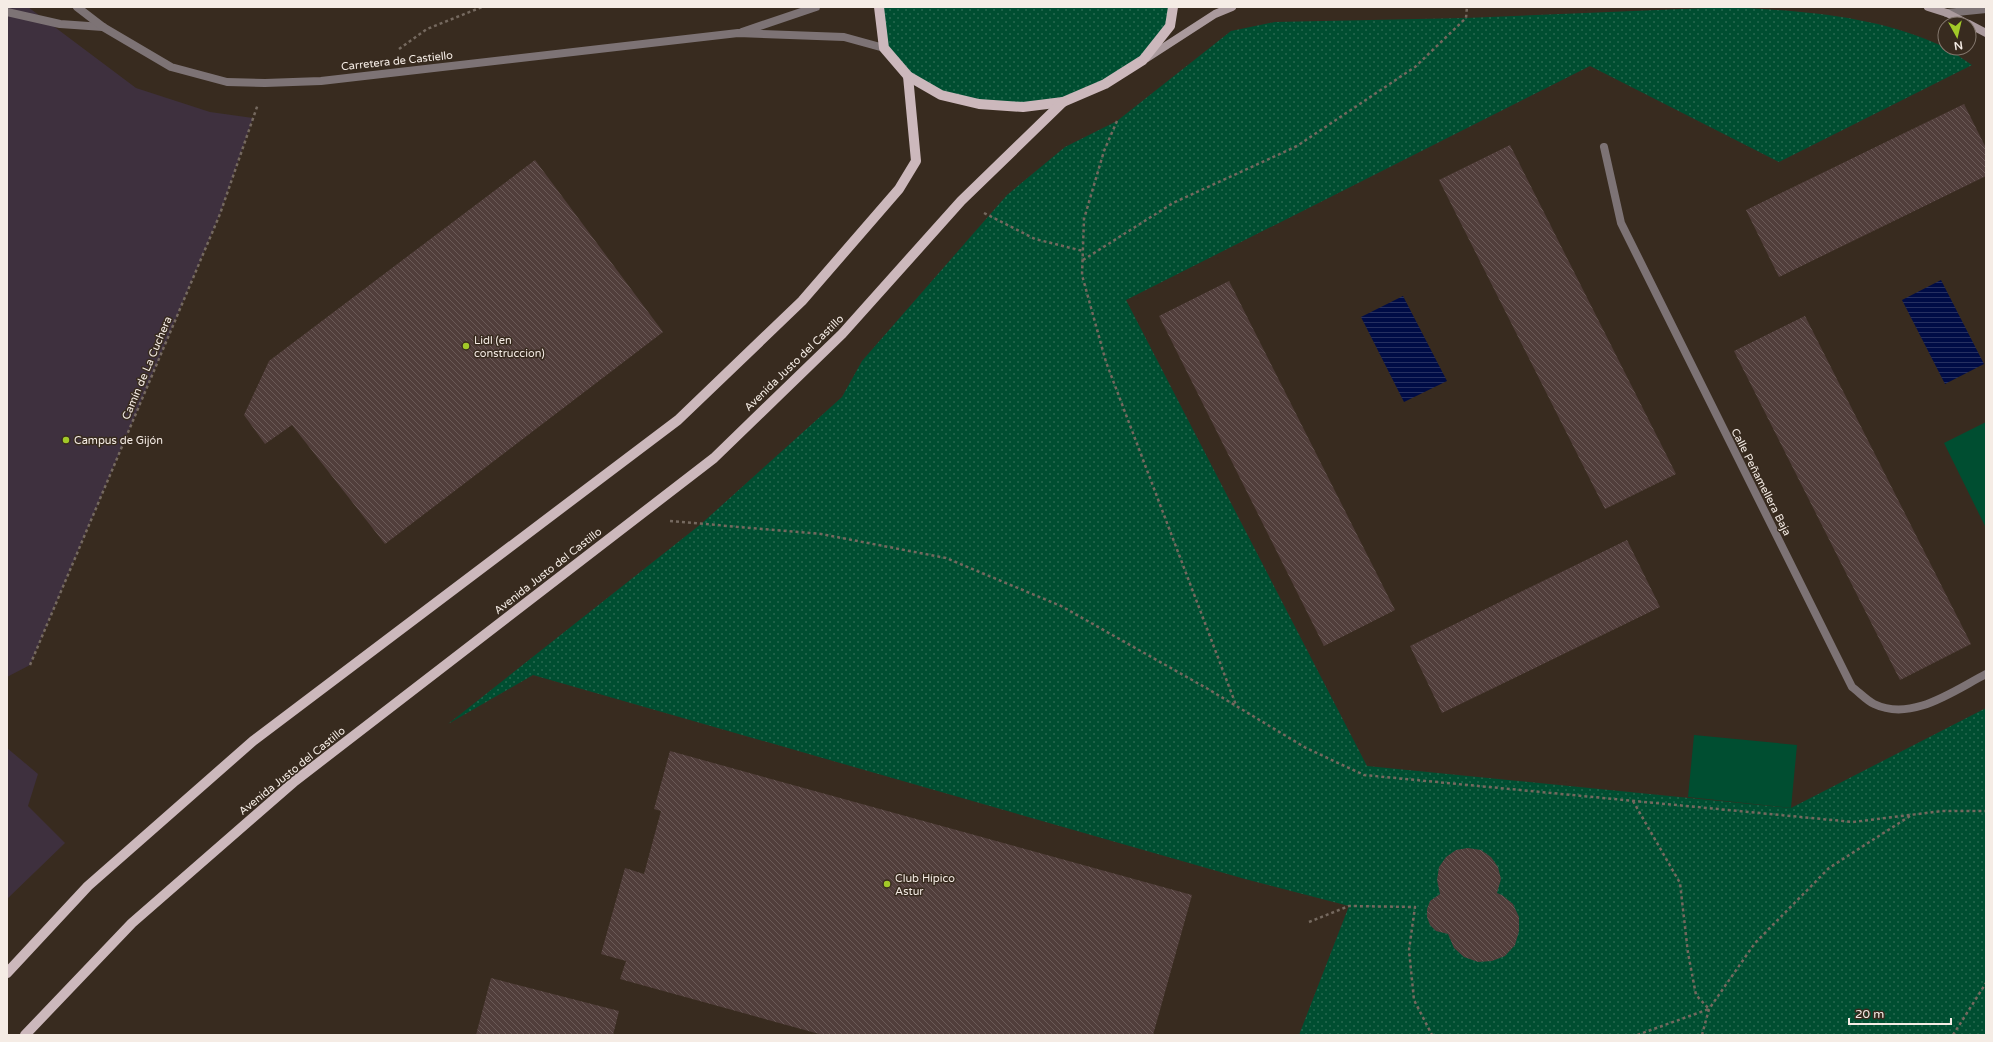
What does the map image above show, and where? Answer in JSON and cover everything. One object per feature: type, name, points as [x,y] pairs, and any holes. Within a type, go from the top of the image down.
[{"type":"main road","points":[[879,7],[884,48],[908,76],[942,95],[979,104],[1023,107],[1063,102],[1105,84],[1215,14],[1232,7]]},
{"type":"main road","points":[[1142,60],[1170,26],[1173,7]]},
{"type":"main road","points":[[1928,7],[1953,16]]},
{"type":"main road","points":[[1977,28],[1986,33]]},
{"type":"main road","points":[[7,973],[88,886],[253,741],[678,420],[802,301],[899,189],[916,161],[908,76]]},
{"type":"main road","name":"Avenida Justo del Castillo","points":[[25,1035],[132,923],[295,781],[714,458],[842,334],[961,201],[1063,102]]},
{"type":"street","name":"Carretera de Castiello","points":[[77,7],[103,27],[171,67],[227,82],[265,83],[321,81],[738,34],[844,37],[884,48]]},
{"type":"street","name":"Carretera de Castiello","points":[[738,34],[816,7]]},
{"type":"street","points":[[1947,13],[1986,9]]},
{"type":"street","points":[[7,12],[60,24],[103,27]]},
{"type":"street","name":"Calle Peñamellera Baja","points":[[1604,147],[1621,223],[1852,687],[1873,704],[1896,710],[1924,705],[1986,674]]},
{"type":"path","points":[[397,50],[427,29],[482,7]]},
{"type":"path","points":[[1083,261],[1173,203],[1297,146],[1415,67],[1466,18],[1467,7]]},
{"type":"path","name":"Camín de La Cuchera","points":[[30,665],[220,214],[253,118]]},
{"type":"path","points":[[1117,121],[1104,151],[1084,219],[1082,274],[1106,362],[1236,706]]},
{"type":"path","points":[[961,201],[1035,239],[1083,251]]},
{"type":"path","points":[[636,518],[821,534],[946,558],[1061,606],[1236,706],[1306,748],[1364,775],[1853,822],[1942,811],[1986,810]]},
{"type":"path","points":[[1632,801],[1680,883],[1688,953],[1696,995],[1709,1009]]},
{"type":"path","points":[[1702,1035],[1709,1009],[1754,943],[1829,868],[1912,815]]},
{"type":"path","points":[[1309,922],[1349,906],[1415,907],[1409,950],[1414,1000],[1432,1035]]},
{"type":"path","points":[[1953,1035],[1986,983]]},
{"type":"path","points":[[1637,1035],[1709,1009]]},
{"type":"shaded area","name":"Campus de Gijón","points":[[7,7],[28,7],[136,88],[210,112],[253,118],[220,214],[30,665],[7,677]]},
{"type":"shaded area","points":[[1941,280],[1984,364],[1945,384],[1902,300]]},
{"type":"shaded area","points":[[1403,296],[1447,381],[1404,402],[1361,317]]},
{"type":"shaded area","points":[[7,748],[38,774],[28,806],[65,843],[7,899]]},
{"type":"green space","points":[[879,7],[1173,7],[1170,26],[1143,60],[1063,102],[1023,107],[941,95],[908,76],[884,48]]},
{"type":"green space","points":[[1731,7],[1783,10],[1861,20],[1886,26],[1937,44],[1937,56],[1958,56],[1972,65],[1779,162],[1590,66],[1126,300],[1367,766],[1791,808],[1986,708],[1986,1035],[1299,1035],[1349,906],[1245,879],[533,675],[448,724],[701,524],[842,397],[862,361],[1007,195],[1065,147],[1117,121],[1231,31],[1275,22],[1466,18]]},
{"type":"green space","points":[[1986,422],[1986,528],[1944,443]]},
{"type":"green space","points":[[1694,735],[1797,745],[1791,808],[1688,797]]},
{"type":"building","points":[[1964,104],[1986,148],[1986,176],[1779,277],[1746,210]]},
{"type":"building","points":[[1510,145],[1676,474],[1605,509],[1439,180]]},
{"type":"building","name":"Lidl (en construccion)","points":[[535,160],[663,332],[385,544],[292,425],[265,444],[244,415],[269,361]]},
{"type":"building","points":[[1229,281],[1395,610],[1324,646],[1159,316]]},
{"type":"building","points":[[1805,316],[1971,644],[1900,680],[1734,351]]},
{"type":"building","points":[[1627,540],[1660,607],[1442,713],[1410,646]]},
{"type":"building","name":"Club Hípico Astur","points":[[670,751],[1192,895],[1153,1035],[823,1035],[620,979],[626,961],[601,954],[625,868],[644,874],[661,811],[654,809]]},
{"type":"building","points":[[1468,848],[1481,850],[1491,857],[1498,867],[1501,879],[1497,893],[1513,904],[1519,917],[1519,931],[1515,945],[1505,956],[1492,961],[1478,962],[1464,957],[1454,948],[1448,934],[1436,931],[1430,925],[1427,917],[1427,909],[1430,901],[1440,894],[1437,880],[1439,867],[1446,857],[1456,850]]},
{"type":"building","points":[[491,978],[619,1011],[613,1035],[476,1035]]},
{"type":"place","name":"Lidl (en construccion)","points":[[466,346]]},
{"type":"place","name":"Campus de Gijón","points":[[66,440]]},
{"type":"place","name":"Club Hípico Astur","points":[[887,884]]}]
